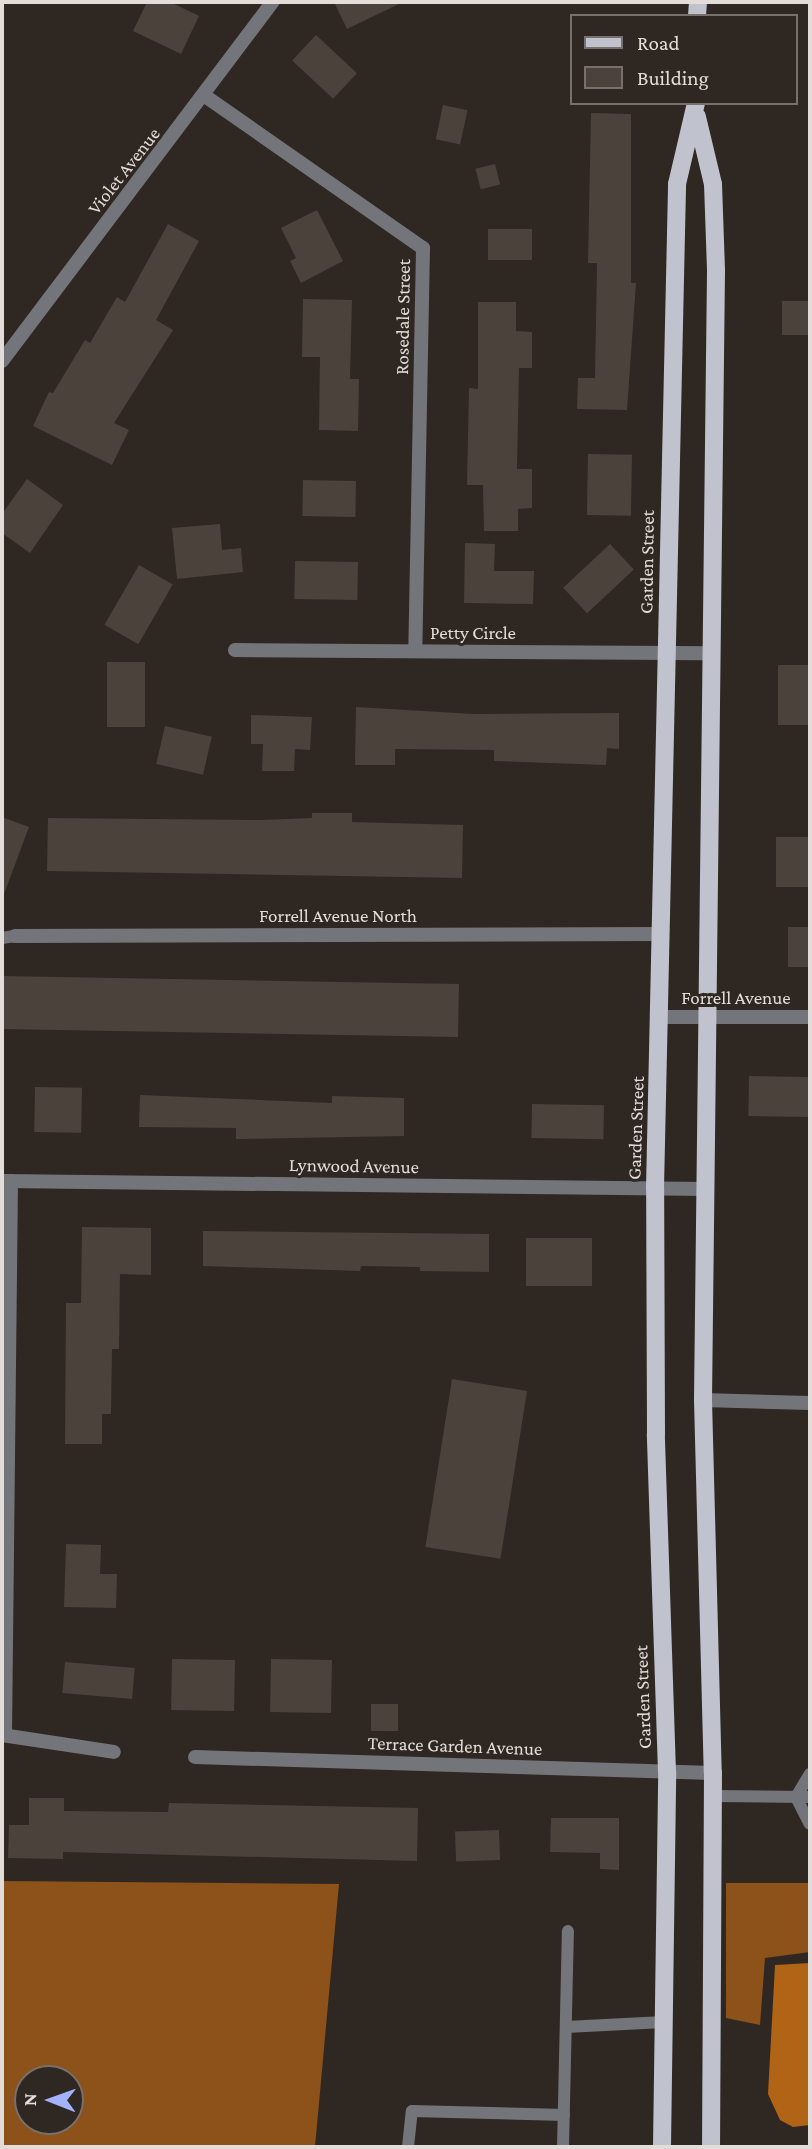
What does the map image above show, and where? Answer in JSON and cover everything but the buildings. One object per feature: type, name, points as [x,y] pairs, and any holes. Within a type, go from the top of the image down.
[{"type":"main road","name":"Garden Street","points":[[696,108],[713,184],[716,271],[705,1018],[703,1400],[713,1773],[711,2147]]},
{"type":"main road","name":"Garden Street","points":[[662,2147],[667,1772],[656,1434],[655,1188],[661,1017],[677,184],[696,108]]},
{"type":"street","name":"Violet Avenue","points":[[2,361],[205,96],[273,2]]},
{"type":"street","name":"Rosedale Street","points":[[205,96],[423,248],[415,652]]},
{"type":"street","name":"Petty Circle","points":[[235,650],[711,653]]},
{"type":"street","name":"Forrell Avenue North","points":[[8,937],[662,934]]},
{"type":"street","name":"Forrell Avenue","points":[[661,1017],[810,1017]]},
{"type":"street","name":"Lynwood Avenue","points":[[6,1181],[705,1189]]},
{"type":"street","points":[[6,1181],[3,1735],[114,1752]]},
{"type":"street","points":[[703,1400],[810,1403]]},
{"type":"street","name":"Terrace Garden Avenue","points":[[195,1757],[713,1773]]},
{"type":"lane","points":[[796,1797],[810,1774]]},
{"type":"lane","points":[[713,1796],[810,1797]]},
{"type":"lane","points":[[796,1797],[810,1824]]},
{"type":"lane","points":[[564,2147],[568,1931]]},
{"type":"lane","points":[[566,2027],[664,2022]]},
{"type":"lane","points":[[408,2147],[412,2111],[564,2115]]},
{"type":"shaded area","points":[[2,1881],[339,1884],[315,2147],[2,2147]]},
{"type":"shaded area","points":[[726,1883],[810,1883],[810,1952],[765,1958],[760,2025],[726,2018]]},
{"type":"shaded area","points":[[810,1963],[810,2125],[793,2127],[780,2120],[768,2094],[775,1965]]}]
